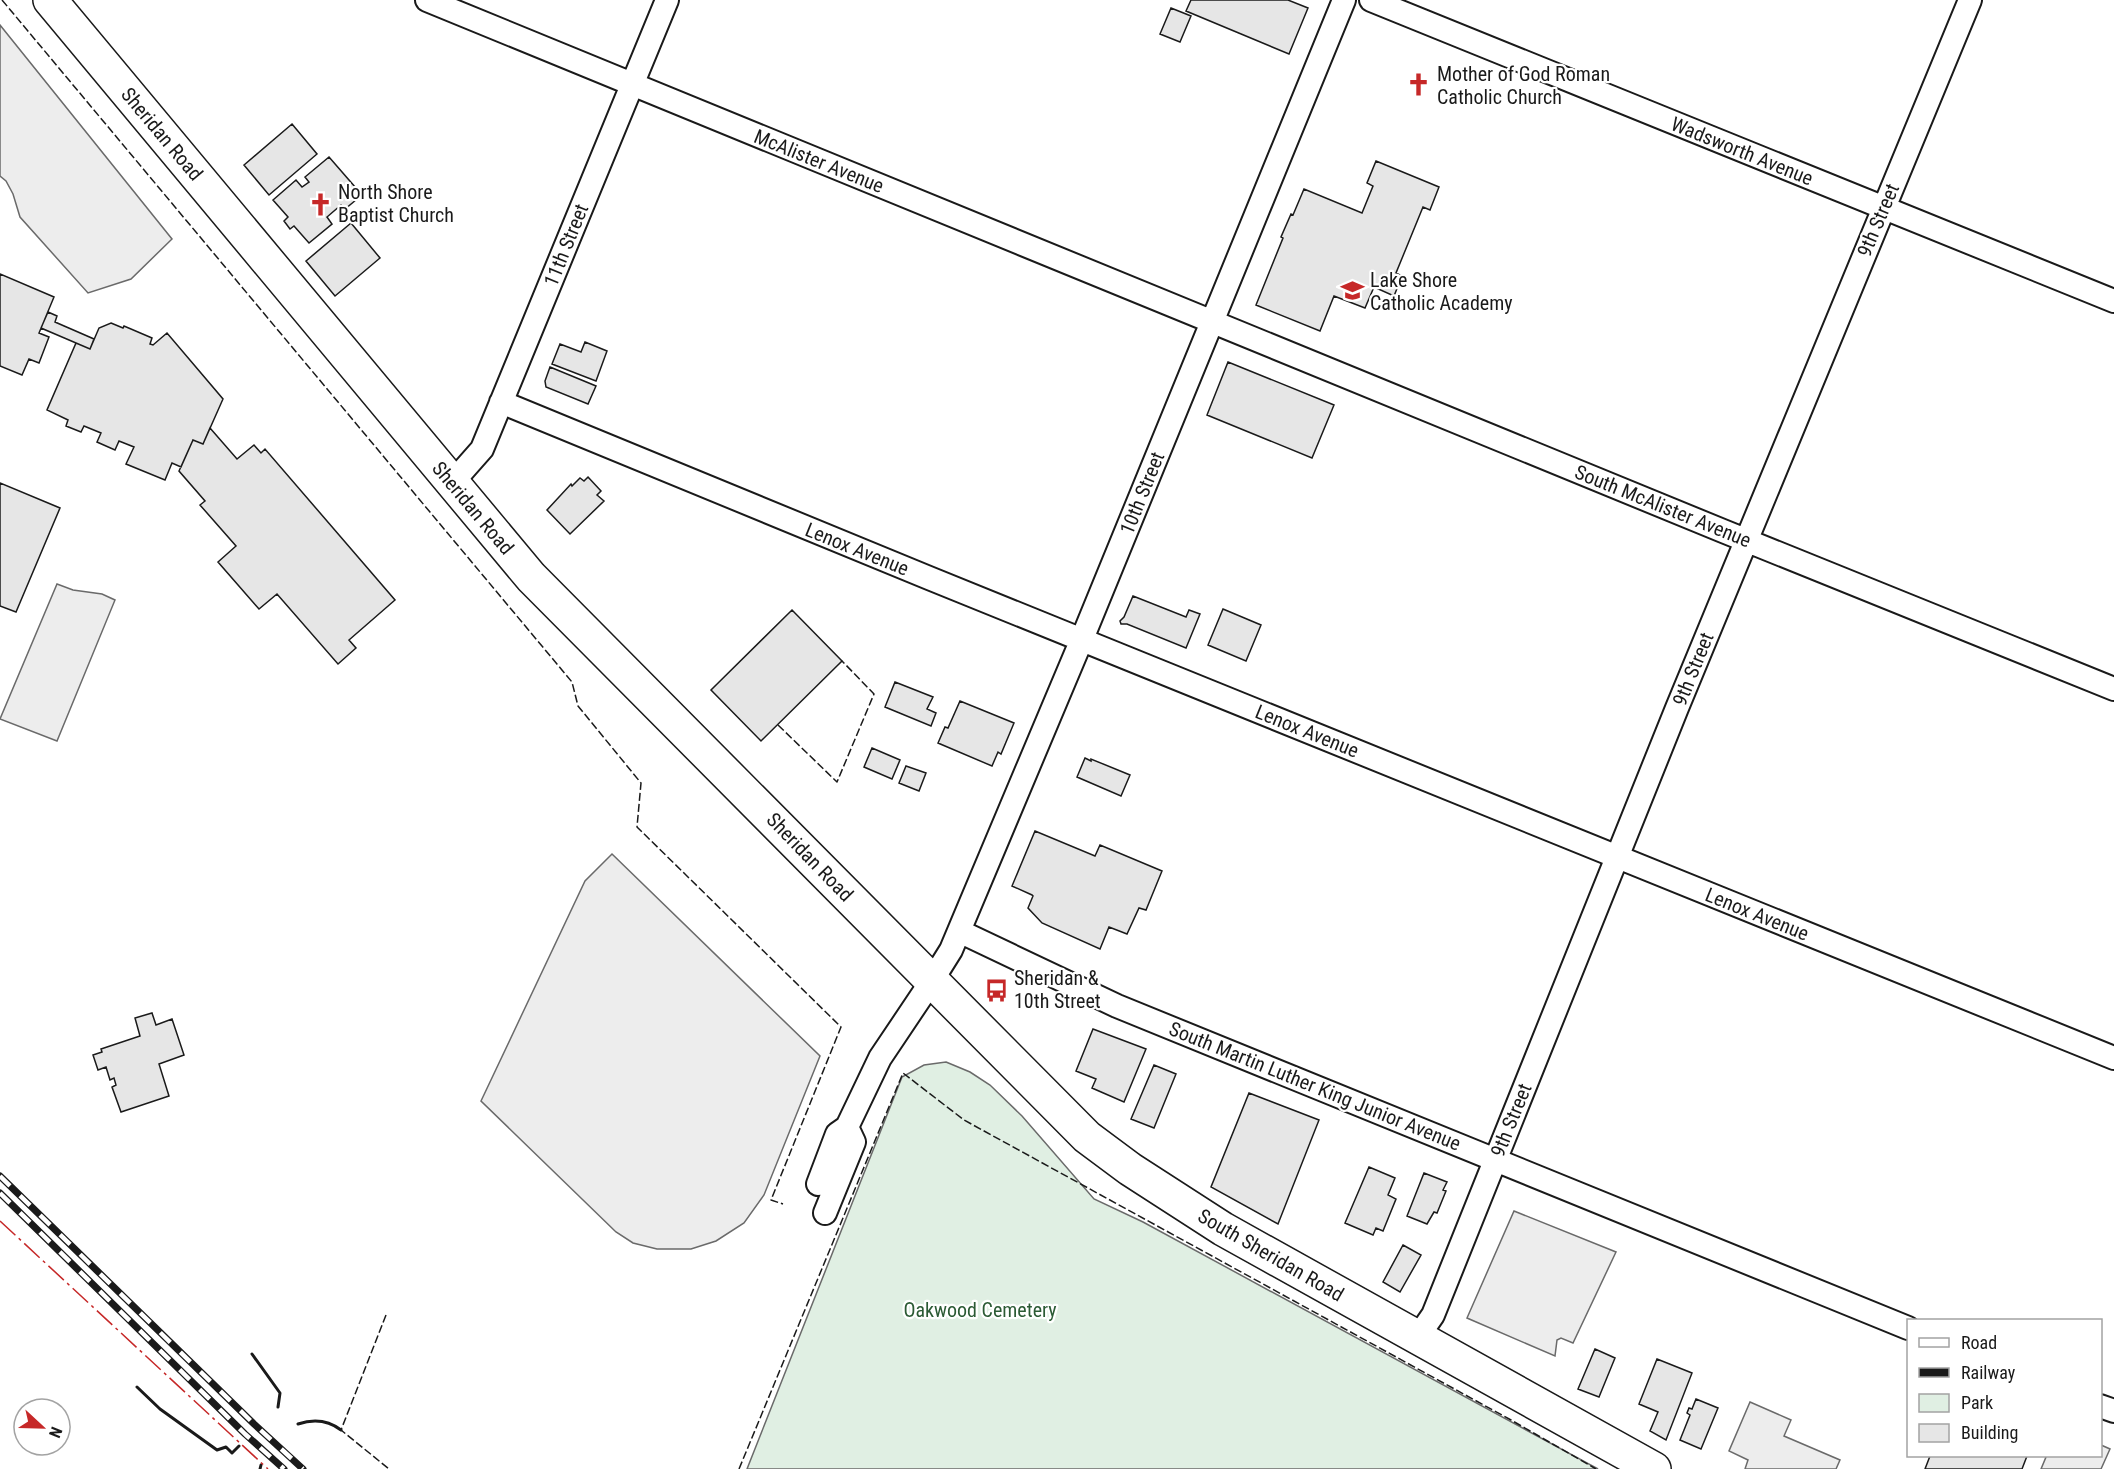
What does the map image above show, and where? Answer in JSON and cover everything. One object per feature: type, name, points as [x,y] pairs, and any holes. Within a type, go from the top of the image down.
[{"type":"highway","name":"Sheridan Road","points":[[50,0],[531,577],[931,982]]},
{"type":"highway","name":"South Sheridan Road","points":[[931,982],[1087,1137],[1104,1150],[1223,1229],[1654,1469]]},
{"type":"street","name":"McAlister Avenue","points":[[427,0],[1212,322]]},
{"type":"street","name":"11th Street","points":[[452,483],[482,448],[667,0]]},
{"type":"street","name":"10th Street","points":[[818,1184],[837,1134],[847,1127],[880,1058],[951,950],[1082,639],[1344,0]]},
{"type":"street","name":"Wadsworth Avenue","points":[[1371,0],[2114,301]]},
{"type":"street","name":"9th Street","points":[[1417,1338],[1433,1315],[1617,858],[1970,0]]},
{"type":"street","name":"South McAlister Avenue","points":[[1212,322],[2114,688]]},
{"type":"street","name":"Lenox Avenue","points":[[501,402],[1617,858],[2114,1058]]},
{"type":"street","name":"South Martin Luther King Junior Avenue","points":[[959,931],[1117,1006],[1907,1328]]},
{"type":"street","points":[[825,1213],[854,1142],[847,1127]]},
{"type":"green space","name":"Oakwood Cemetery","points":[[946,1062],[970,1072],[990,1085],[1022,1116],[1094,1199],[1143,1222],[1598,1469],[747,1469],[902,1077],[924,1065]]},
{"type":"shaded area","points":[[0,25],[172,239],[131,279],[88,293],[20,217],[13,194],[6,181],[0,176]]},
{"type":"shaded area","points":[[57,584],[73,590],[102,594],[115,600],[57,741],[0,719]]},
{"type":"shaded area","points":[[612,854],[820,1056],[764,1195],[744,1223],[716,1241],[691,1249],[657,1249],[633,1243],[616,1232],[481,1101],[585,881]]},
{"type":"shaded area","points":[[1514,1211],[1616,1252],[1573,1343],[1561,1338],[1557,1340],[1555,1356],[1467,1318]]},
{"type":"shaded area","points":[[1750,1402],[1791,1420],[1784,1436],[1840,1460],[1836,1469],[1745,1469],[1748,1460],[1729,1451]]},
{"type":"shaded area","points":[[2102,1445],[2110,1449],[2101,1469],[2041,1469],[2046,1457],[2102,1457]]},
{"type":"building","points":[[1191,0],[1288,0],[1308,8],[1289,54],[1186,11]]},
{"type":"building","points":[[1171,8],[1191,16],[1180,42],[1160,34]]},
{"type":"building","points":[[292,124],[317,154],[269,195],[244,165]]},
{"type":"building","points":[[329,157],[362,195],[345,209],[341,205],[327,217],[332,224],[309,243],[294,226],[290,229],[284,221],[288,217],[273,200],[296,180],[302,187],[309,182],[305,177]]},
{"type":"building","points":[[1376,161],[1439,187],[1430,210],[1423,207],[1396,273],[1402,276],[1394,296],[1374,287],[1365,308],[1334,296],[1320,331],[1256,305],[1283,238],[1281,237],[1304,189],[1362,213],[1373,186],[1367,183]]},
{"type":"building","points":[[351,223],[380,258],[335,296],[306,261]]},
{"type":"building","points":[[0,274],[54,297],[39,333],[49,337],[39,363],[29,359],[22,375],[0,366]]},
{"type":"building","points":[[48,312],[57,316],[55,322],[94,339],[90,349],[41,328]]},
{"type":"building","points":[[111,323],[152,338],[150,344],[153,345],[167,333],[223,399],[203,444],[193,440],[181,467],[172,463],[165,480],[126,464],[134,447],[119,441],[115,450],[97,442],[101,433],[84,426],[81,432],[66,426],[68,420],[47,410],[76,343],[90,349],[99,328]]},
{"type":"building","points":[[585,342],[607,351],[596,381],[552,364],[560,344],[581,352]]},
{"type":"building","points":[[1228,362],[1334,405],[1312,458],[1207,415]]},
{"type":"building","points":[[550,367],[596,386],[588,404],[546,387],[545,381]]},
{"type":"building","points":[[210,428],[237,459],[254,445],[261,453],[265,449],[395,600],[349,640],[356,648],[338,664],[277,594],[259,609],[218,562],[236,546],[200,505],[205,501],[179,471],[193,440],[203,444]]},
{"type":"building","points":[[588,477],[601,491],[597,495],[604,501],[570,534],[547,510],[571,484],[572,486],[580,478],[584,481]]},
{"type":"building","points":[[0,483],[60,508],[16,612],[0,606]]},
{"type":"building","points":[[1133,596],[1186,617],[1189,610],[1200,614],[1186,648],[1127,624],[1121,624],[1120,621]]},
{"type":"building","points":[[1223,609],[1261,625],[1246,661],[1208,645]]},
{"type":"building","points":[[792,610],[842,661],[761,741],[711,690]]},
{"type":"building","points":[[895,682],[933,697],[927,709],[936,713],[931,726],[885,707]]},
{"type":"building","points":[[960,701],[1014,723],[1001,754],[998,752],[992,766],[938,743],[945,727],[948,728]]},
{"type":"building","points":[[872,748],[900,760],[892,779],[864,767]]},
{"type":"building","points":[[1085,758],[1130,775],[1121,796],[1077,777]]},
{"type":"building","points":[[906,766],[926,773],[919,791],[899,783]]},
{"type":"building","points":[[1035,831],[1095,856],[1100,845],[1162,871],[1146,910],[1139,908],[1127,934],[1109,927],[1100,949],[1042,923],[1028,908],[1033,896],[1012,886]]},
{"type":"building","points":[[152,1013],[156,1025],[172,1019],[184,1055],[159,1064],[169,1096],[121,1112],[112,1087],[116,1085],[114,1078],[110,1080],[106,1067],[98,1070],[93,1055],[102,1052],[101,1049],[140,1036],[135,1018]]},
{"type":"building","points":[[1093,1029],[1146,1049],[1124,1102],[1092,1088],[1096,1079],[1076,1071]]},
{"type":"building","points":[[1154,1065],[1176,1074],[1154,1128],[1131,1119]]},
{"type":"building","points":[[1249,1093],[1319,1120],[1278,1224],[1211,1187]]},
{"type":"building","points":[[1369,1167],[1395,1178],[1388,1195],[1396,1199],[1383,1231],[1376,1228],[1373,1235],[1345,1223]]},
{"type":"building","points":[[1424,1173],[1447,1182],[1443,1190],[1446,1191],[1437,1213],[1434,1212],[1427,1224],[1407,1216]]},
{"type":"building","points":[[1403,1245],[1421,1255],[1400,1292],[1383,1282]]},
{"type":"building","points":[[1595,1349],[1615,1358],[1599,1397],[1578,1389]]},
{"type":"building","points":[[1657,1359],[1692,1373],[1666,1440],[1650,1431],[1658,1412],[1639,1404]]},
{"type":"building","points":[[1696,1399],[1718,1408],[1701,1449],[1680,1440],[1690,1415],[1687,1413],[1689,1408],[1692,1409]]},
{"type":"building","points":[[1930,1457],[2027,1457],[2022,1469],[1925,1469]]},
{"type":"railway","points":[[0,1176],[303,1469]]},
{"type":"railway","points":[[0,1193],[245,1434],[284,1469]]},
{"type":"fence","points":[[2,0],[572,682],[578,706],[641,783],[637,827],[841,1027],[771,1200],[783,1204]]},
{"type":"fence","points":[[778,725],[837,782],[874,694],[842,661]]},
{"type":"fence","points":[[739,1469],[903,1073],[964,1120],[1511,1420],[1596,1469]]},
{"type":"fence","points":[[386,1315],[341,1430],[389,1469]]},
{"type":"wall","points":[[252,1354],[280,1393],[278,1407]]},
{"type":"wall","points":[[137,1387],[160,1409],[217,1450],[226,1447],[232,1453],[239,1446]]},
{"type":"wall","points":[[298,1424],[320,1421],[341,1430]]},
{"type":"wall","points":[[260,1469],[261,1465]]},
{"type":"power","points":[[0,1221],[268,1469]]},
{"type":"place","name":"Mother of God Roman Catholic Church","points":[[1419,85]]},
{"type":"place","name":"North Shore Baptist Church","points":[[320,204]]},
{"type":"place","name":"Lake Shore Catholic Academy","points":[[1352,291]]},
{"type":"place","name":"Sheridan & 10th Street","points":[[996,990]]}]
